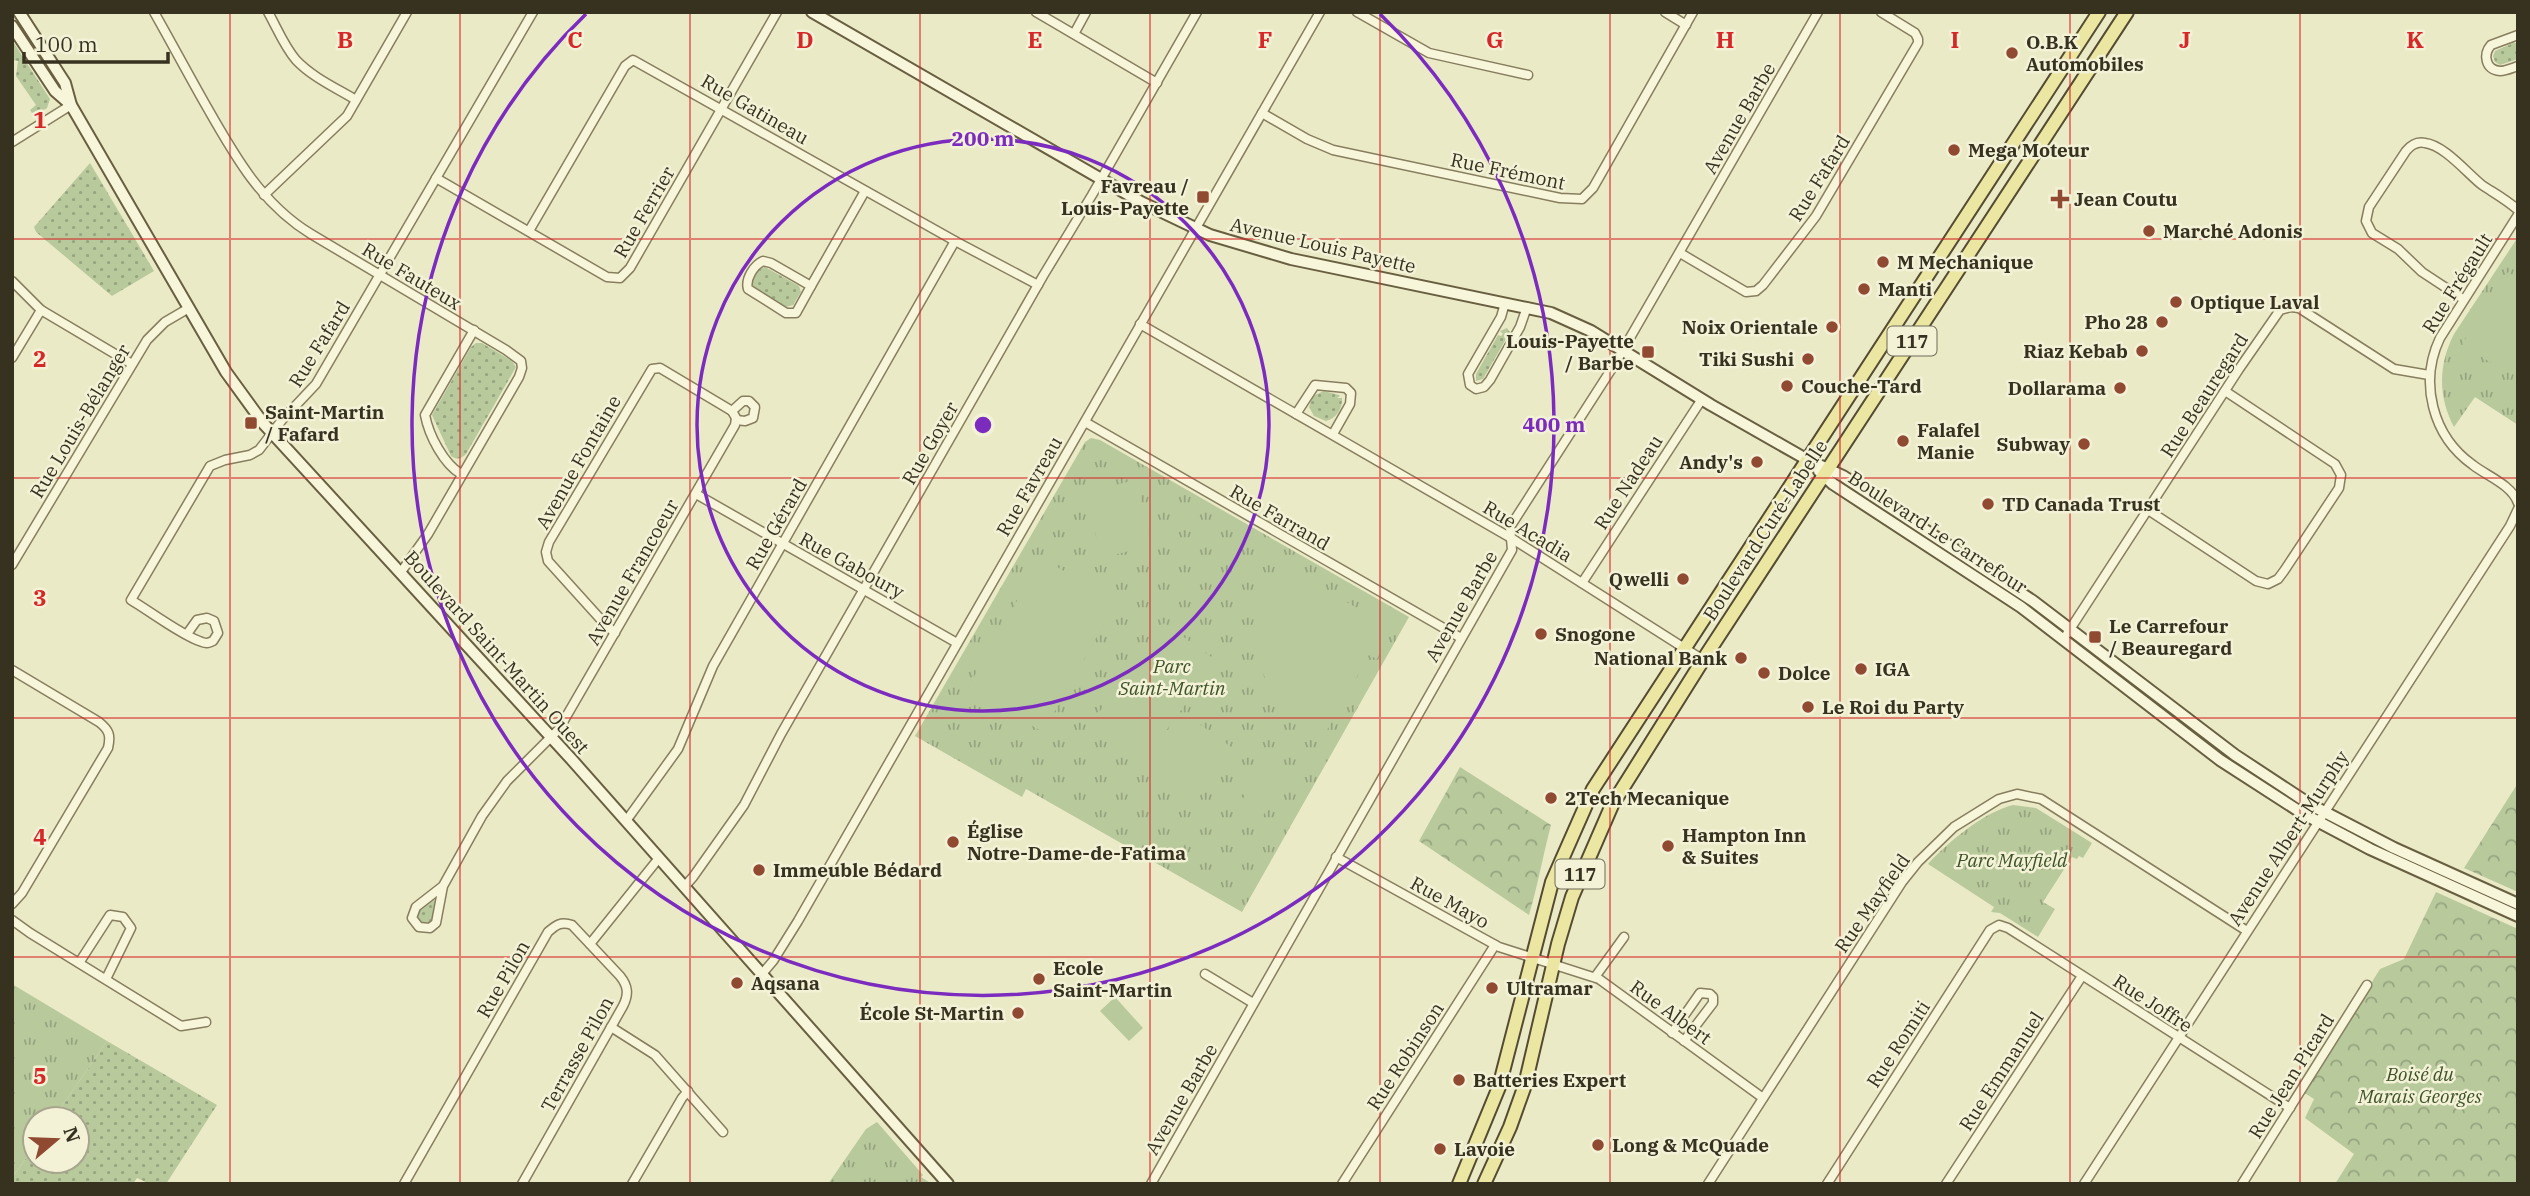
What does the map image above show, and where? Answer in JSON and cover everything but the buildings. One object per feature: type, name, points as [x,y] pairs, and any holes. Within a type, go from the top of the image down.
[{"type":"main road","name":"Boulevard Curé-Labelle","points":[[1459,1184],[1499,1087],[1552,882],[1583,808],[1604,770],[2099,12]]},
{"type":"main road","name":"Boulevard Curé-Labelle","points":[[1484,1184],[1520,1099],[1572,897],[1606,816],[1703,660],[2127,12]]},
{"type":"main road","points":[[1986,185],[1996,213]]},
{"type":"street","name":"Boulevard Saint-Martin Ouest","points":[[19,12],[65,83],[71,105],[232,380],[272,433],[685,886],[948,1184]]},
{"type":"street","name":"Rue Fauteux","points":[[154,12],[236,159],[264,195],[296,225],[474,330],[521,361],[523,368],[428,534],[401,572]]},
{"type":"street","points":[[268,12],[296,60],[310,72],[356,100]]},
{"type":"street","points":[[264,195],[347,116],[407,12]]},
{"type":"street","name":"Rue Fafard","points":[[187,634],[131,600],[210,466],[259,450],[316,384],[533,12]]},
{"type":"street","name":"Rue Ferrier","points":[[436,178],[607,277],[617,279],[623,276],[777,12]]},
{"type":"street","name":"Avenue Louis Payette","points":[[812,12],[1148,206],[1195,228],[1234,243],[1291,259],[1527,307],[1563,317],[1806,460]]},
{"type":"street","points":[[1037,12],[1157,83]]},
{"type":"street","points":[[1074,34],[1086,12]]},
{"type":"street","name":"Rue Goyer","points":[[685,886],[744,806],[781,734],[1197,12]]},
{"type":"street","name":"Rue Favreau","points":[[762,974],[798,921],[1320,12]]},
{"type":"street","points":[[1357,12],[1429,53],[1528,75]]},
{"type":"street","points":[[1665,12],[1686,25]]},
{"type":"street","name":"Rue Frémont","points":[[1262,113],[1307,139],[1333,150],[1579,200],[1587,196],[1593,188],[1693,12]]},
{"type":"street","name":"Avenue Barbe","points":[[1151,1184],[1512,550],[1510,527],[1623,350],[1818,12]]},
{"type":"street","name":"Rue Fafard","points":[[1680,253],[1746,292],[1753,293],[1763,285],[1816,216],[1918,43],[1915,33],[1881,12]]},
{"type":"street","name":"Boulevard Saint-Martin Ouest","points":[[12,26],[55,91],[71,105]]},
{"type":"street","points":[[2518,35],[2491,45],[2486,56],[2488,64],[2495,70],[2518,66]]},
{"type":"street","name":"Rue Gatineau","points":[[529,231],[627,62],[634,60],[1038,285]]},
{"type":"street","points":[[12,142],[71,105]]},
{"type":"street","points":[[2463,299],[2422,272],[2398,249],[2372,233],[2366,221],[2369,207],[2406,150],[2422,142],[2434,146],[2454,160],[2518,212]]},
{"type":"street","points":[[811,286],[766,261],[757,265],[747,284],[752,293],[790,314],[799,309],[865,191]]},
{"type":"street","name":"Rue Frégault","points":[[2518,212],[2440,338],[2429,375],[2435,413],[2449,442],[2467,461],[2512,492],[2518,503]]},
{"type":"street","name":"Rue Gérard","points":[[626,821],[678,749],[713,666],[955,241]]},
{"type":"street","points":[[12,281],[41,310],[132,364]]},
{"type":"street","points":[[1506,303],[1502,317],[1468,374],[1470,385],[1476,389],[1484,387],[1490,380],[1516,335],[1527,307]]},
{"type":"street","name":"Rue Louis-Bélanger","points":[[12,565],[132,364],[156,330],[189,307]]},
{"type":"street","name":"Rue Beauregard","points":[[2067,634],[2274,316],[2283,309],[2291,307],[2309,314],[2394,369],[2429,375]]},
{"type":"street","points":[[12,358],[41,310]]},
{"type":"street","name":"Rue Acadia","points":[[1140,324],[1511,538],[1703,660]]},
{"type":"street","points":[[461,474],[446,460],[425,415],[474,330]]},
{"type":"street","name":"Avenue Fontaine","points":[[615,633],[554,567],[545,552],[552,537],[652,369],[660,368],[732,411]]},
{"type":"street","points":[[1296,414],[1311,388],[1317,384],[1348,389],[1350,404],[1333,434]]},
{"type":"street","points":[[2148,510],[2256,581],[2268,584],[2278,579],[2284,571],[2339,488],[2341,475],[2335,464],[2225,391]]},
{"type":"street","name":"Rue Nadeau","points":[[1582,583],[1702,399]]},
{"type":"street","name":"Avenue Francoeur","points":[[443,886],[497,794],[559,729],[736,420],[753,418],[755,407],[749,401],[743,401],[732,411]]},
{"type":"street","points":[[732,411],[736,420]]},
{"type":"street","name":"Rue Farrand","points":[[1085,422],[1461,638]]},
{"type":"street","name":"Boulevard Le Carrefour","points":[[1806,460],[1826,472],[1833,484],[2067,634],[2320,817],[2370,849],[2518,916]]},
{"type":"street","name":"Rue Gaboury","points":[[695,494],[957,643]]},
{"type":"street","name":"Avenue Albert-Murphy","points":[[2084,1184],[2513,521],[2518,509]]},
{"type":"street","points":[[12,670],[99,722],[106,727],[110,739],[108,748],[22,893],[12,904]]},
{"type":"street","name":"Rue Mayfield","points":[[1708,1184],[1908,874],[1954,827],[1987,805],[2005,797],[2023,794],[2041,799],[2247,930]]},
{"type":"street","name":"Boulevard Le Carrefour","points":[[2320,817],[2518,904]]},
{"type":"street","name":"Rue Mayo","points":[[1336,857],[1495,945],[1554,964]]},
{"type":"street","points":[[590,944],[659,858]]},
{"type":"street","points":[[443,886],[436,923],[424,928],[416,925],[412,918],[414,909],[443,886]]},
{"type":"street","points":[[79,963],[110,915],[123,917],[131,928],[106,979]]},
{"type":"street","points":[[12,920],[181,1026],[206,1022]]},
{"type":"street","name":"Rue Pilon","points":[[404,1184],[548,932],[565,922],[572,925],[590,944]]},
{"type":"street","name":"Rue Joffre","points":[[1999,925],[2008,928],[2290,1108]]},
{"type":"street","name":"Rue Romiti","points":[[1827,1184],[1990,930],[1999,925]]},
{"type":"street","points":[[1595,977],[1624,937]]},
{"type":"street","name":"Terrasse Pilon","points":[[522,1184],[626,1000],[628,989],[620,976],[590,944]]},
{"type":"street","name":"Rue Robinson","points":[[1342,1184],[1495,945]]},
{"type":"street","name":"Rue Albert","points":[[1554,964],[1595,977],[1763,1098]]},
{"type":"street","points":[[1205,974],[1253,1003]]},
{"type":"street","name":"Rue Emmanuel","points":[[1946,1184],[2081,976]]},
{"type":"street","name":"Rue Jean Picard","points":[[2242,1184],[2367,985]]},
{"type":"street","points":[[1672,1033],[1700,993],[1710,994],[1713,1003],[1684,1041]]},
{"type":"street","points":[[611,1027],[655,1055],[723,1132]]},
{"type":"street","points":[[632,1184],[688,1091]]},
{"type":"green space","points":[[12,40],[50,99],[47,108],[34,116],[30,110],[36,105],[16,76],[18,61],[12,60]]},
{"type":"green space","points":[[2518,43],[2518,59],[2500,65],[2495,62],[2495,51]]},
{"type":"green space","points":[[90,163],[154,271],[112,296],[36,232],[34,227]]},
{"type":"green space","points":[[2518,237],[2518,425],[2475,397],[2454,427],[2443,393],[2445,357],[2454,334]]},
{"type":"green space","points":[[765,267],[799,286],[801,292],[793,305],[786,307],[753,286],[756,275]]},
{"type":"green space","points":[[2508,272],[2518,278],[2518,356],[2507,373],[2462,344]]},
{"type":"green space","points":[[1507,328],[1510,332],[1483,379],[1476,381],[1476,374],[1498,335],[1503,334],[1500,331]]},
{"type":"green space","points":[[482,343],[512,361],[516,367],[466,454],[455,458],[451,456],[432,415],[471,347]]},
{"type":"green space","points":[[1324,391],[1342,398],[1338,412],[1326,421],[1314,416],[1309,407],[1313,396]]},
{"type":"green space","name":"Parc Saint-Martin","points":[[1091,438],[1100,440],[1409,617],[1242,912],[1026,789],[1022,797],[915,736],[1085,442]]},
{"type":"green space","points":[[1131,481],[1136,483],[1152,545],[1102,558],[1084,493]]},
{"type":"green space","points":[[1041,558],[1117,601],[1043,732],[967,689]]},
{"type":"green space","points":[[1281,565],[1357,608],[1362,601],[1379,611],[1387,641],[1377,659],[1369,655],[1326,732],[1307,721],[1277,694],[1258,661],[1256,620],[1264,594]]},
{"type":"green space","points":[[1164,623],[1217,661],[1144,761],[1092,722]]},
{"type":"green space","points":[[1184,713],[1208,730],[1171,781],[1147,763]]},
{"type":"green space","points":[[1210,732],[1234,749],[1197,800],[1174,783]]},
{"type":"green space","points":[[1267,759],[1286,772],[1260,822],[1256,823],[1237,810],[1263,761]]},
{"type":"green space","points":[[1460,767],[1551,825],[1529,915],[1419,841]]},
{"type":"green space","points":[[2518,783],[2518,892],[2464,868]]},
{"type":"green space","name":"Parc Mayfield","points":[[2013,805],[2036,808],[2092,843],[2083,858],[2072,857],[2043,902],[2055,909],[2038,937],[2000,913],[1991,912],[1994,907],[1928,864],[1967,829],[1990,814]]},
{"type":"green space","name":"Boisé du Marais Georges","points":[[2436,892],[2518,929],[2518,1184],[2335,1184],[2354,1154],[2305,1118],[2314,1099],[2303,1092],[2380,969],[2404,959]]},
{"type":"green space","points":[[433,899],[435,901],[432,918],[430,922],[422,922],[418,917],[419,911]]},
{"type":"green space","points":[[12,984],[107,1041],[63,1105],[21,1105],[21,1165],[14,1175]]},
{"type":"green space","points":[[1115,997],[1143,1028],[1129,1041],[1100,1011]]},
{"type":"green space","points":[[107,1041],[217,1105],[166,1184],[150,1184],[137,1178],[133,1184],[12,1184],[12,1178],[21,1165],[21,1175],[91,1175],[91,1105],[63,1105]]},
{"type":"green space","points":[[877,1122],[923,1175],[921,1177],[932,1184],[828,1184],[866,1129]]},
{"type":"place","name":"O.B.K Automobiles","points":[[2012,53]]},
{"type":"place","name":"Mega Moteur","points":[[1954,150]]},
{"type":"place","name":"Favreau / Louis-Payette","points":[[1203,197]]},
{"type":"place","name":"Jean Coutu","points":[[2060,199]]},
{"type":"place","name":"Marché Adonis","points":[[2149,231]]},
{"type":"place","name":"M Mechanique","points":[[1883,262]]},
{"type":"place","name":"Manti","points":[[1864,289]]},
{"type":"place","name":"Optique Laval","points":[[2176,302]]},
{"type":"place","name":"Pho 28","points":[[2162,322]]},
{"type":"place","name":"Noix Orientale","points":[[1832,327]]},
{"type":"place","name":"Riaz Kebab","points":[[2142,351]]},
{"type":"place","name":"Louis-Payette / Barbe","points":[[1648,352]]},
{"type":"place","name":"Tiki Sushi","points":[[1808,359]]},
{"type":"place","name":"Couche-Tard","points":[[1787,386]]},
{"type":"place","name":"Dollarama","points":[[2120,388]]},
{"type":"place","name":"Saint-Martin / Fafard","points":[[251,423]]},
{"type":"place","name":"Falafel Manie","points":[[1903,441]]},
{"type":"place","name":"Subway","points":[[2084,444]]},
{"type":"place","name":"Andy's","points":[[1757,462]]},
{"type":"place","name":"TD Canada Trust","points":[[1988,504]]},
{"type":"place","name":"Qwelli","points":[[1683,579]]},
{"type":"place","name":"Snogone","points":[[1541,634]]},
{"type":"place","name":"Le Carrefour / Beauregard","points":[[2095,637]]},
{"type":"place","name":"National Bank","points":[[1741,658]]},
{"type":"place","name":"IGA","points":[[1861,669]]},
{"type":"place","name":"Dolce","points":[[1764,673]]},
{"type":"place","name":"Le Roi du Party","points":[[1808,707]]},
{"type":"place","name":"2Tech Mecanique","points":[[1551,798]]},
{"type":"place","name":"Église Notre-Dame-de-Fatima","points":[[953,842]]},
{"type":"place","name":"Hampton Inn & Suites","points":[[1668,846]]},
{"type":"place","name":"Immeuble Bédard","points":[[759,870]]},
{"type":"place","name":"Ecole Saint-Martin","points":[[1039,979]]},
{"type":"place","name":"Aqsana","points":[[737,983]]},
{"type":"place","name":"Ultramar","points":[[1492,988]]},
{"type":"place","name":"École St-Martin","points":[[1018,1013]]},
{"type":"place","name":"Batteries Expert","points":[[1459,1080]]},
{"type":"place","name":"Long & McQuade","points":[[1598,1145]]},
{"type":"place","name":"Lavoie","points":[[1440,1149]]}]
